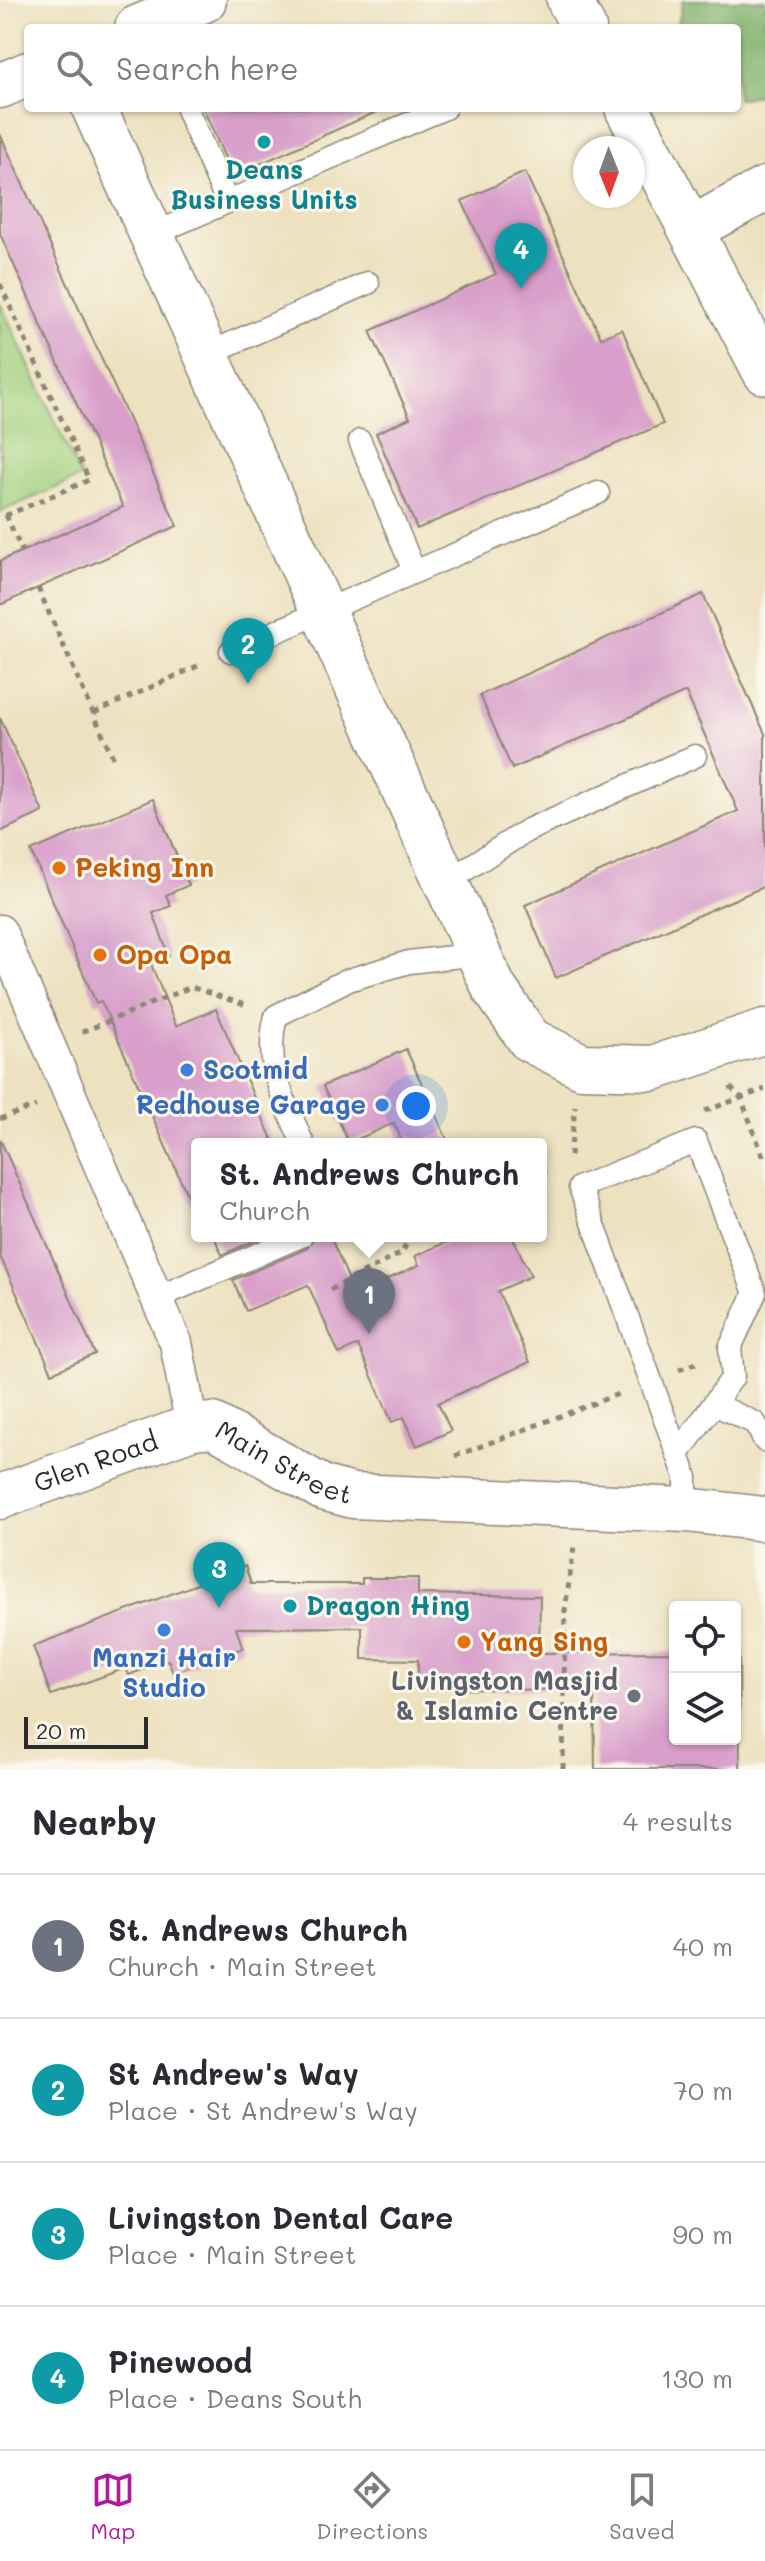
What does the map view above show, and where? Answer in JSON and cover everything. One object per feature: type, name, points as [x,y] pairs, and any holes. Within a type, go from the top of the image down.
[{"type":"street","points":[[147,24],[204,0]]},
{"type":"street","points":[[569,0],[582,24]]},
{"type":"street","points":[[0,86],[24,76]]},
{"type":"street","points":[[96,112],[478,954],[494,988],[530,1040],[582,1066],[653,1068],[765,1031]]},
{"type":"street","points":[[629,112],[693,228],[765,372]]},
{"type":"street","points":[[693,228],[765,189]]},
{"type":"street","name":"Main Street","points":[[0,931],[176,1343],[192,1427],[213,1425],[323,1488],[353,1496],[686,1510],[765,1519]]},
{"type":"street","name":"Glen Road","points":[[0,1497],[192,1427]]},
{"type":"lane","points":[[188,112],[227,202]]},
{"type":"lane","points":[[151,235],[436,112]]},
{"type":"lane","points":[[205,355],[368,283]]},
{"type":"lane","points":[[360,441],[414,571]]},
{"type":"lane","points":[[231,651],[598,493]]},
{"type":"lane","points":[[446,882],[526,831],[695,756]]},
{"type":"lane","points":[[300,1138],[273,1073],[269,1041],[276,1016],[345,981],[397,966],[478,954]]},
{"type":"lane","points":[[678,1454],[733,1377],[730,1348],[755,1293],[696,1141],[580,1187],[686,1477],[686,1510]]},
{"type":"lane","points":[[156,1298],[287,1242]]},
{"type":"lane","points":[[714,1404],[755,1423],[765,1441]]},
{"type":"path","points":[[0,284],[89,480],[3,517],[22,551]]},
{"type":"path","points":[[38,588],[115,762]]},
{"type":"path","points":[[94,713],[231,651]]},
{"type":"path","points":[[48,1046],[191,987],[276,1016]]},
{"type":"path","points":[[714,1050],[723,1080],[741,1098],[765,1161]]},
{"type":"path","points":[[569,1162],[582,1066]]},
{"type":"path","points":[[547,1172],[555,1168]]},
{"type":"path","points":[[330,1290],[402,1253],[407,1242]]},
{"type":"path","points":[[448,1459],[653,1381],[730,1348]]},
{"type":"path","points":[[563,1769],[565,1610],[579,1506]]},
{"type":"green space","points":[[683,0],[765,0],[765,94],[741,98],[741,24],[678,24]]},
{"type":"green space","points":[[0,303],[81,477],[0,512]]},
{"type":"building","name":"Deans Business Units","points":[[205,112],[376,112],[233,176]]},
{"type":"building","points":[[0,134],[177,526],[0,605],[0,561],[123,507],[0,234]]},
{"type":"building","points":[[525,172],[601,338],[622,329],[663,424],[417,529],[376,433],[410,418],[370,331],[496,274],[462,201]]},
{"type":"building","points":[[703,594],[765,734],[765,886],[556,978],[525,905],[738,811],[686,692],[512,769],[480,695]]},
{"type":"building","points":[[0,718],[43,812],[0,832]]},
{"type":"building","points":[[153,799],[189,885],[166,895],[171,906],[153,913],[169,956],[151,964],[176,1026],[216,1009],[271,1138],[191,1138],[191,1204],[101,1001],[96,1003],[31,851]]},
{"type":"building","name":"Redhouse Garage","points":[[406,1049],[446,1138],[400,1138],[394,1123],[360,1138],[347,1138],[323,1086]]},
{"type":"building","points":[[0,1139],[95,1354],[52,1373],[0,1256]]},
{"type":"building","points":[[217,1242],[251,1242],[222,1255]]},
{"type":"building","points":[[311,1242],[333,1242],[355,1294],[419,1265],[415,1256],[446,1242],[515,1242],[531,1276],[498,1291],[530,1362],[438,1403],[451,1431],[417,1446],[404,1417],[392,1422],[358,1345],[339,1354],[308,1285],[246,1311],[233,1280],[306,1249]]},
{"type":"building","points":[[245,1566],[251,1584],[362,1584],[362,1578],[418,1578],[418,1594],[540,1596],[539,1653],[669,1652],[669,1745],[740,1745],[740,1769],[595,1769],[594,1690],[418,1689],[418,1660],[362,1659],[362,1627],[236,1628],[243,1648],[173,1673],[168,1660],[129,1675],[126,1668],[51,1695],[33,1646]]},
{"type":"place","name":"Deans Business Units","points":[[264,142]]},
{"type":"place","name":"Pinewood","points":[[521,289]]},
{"type":"place","name":"St Andrew's Way","points":[[248,684]]},
{"type":"place","name":"Peking Inn","points":[[59,868]]},
{"type":"place","name":"Opa Opa","points":[[100,955]]},
{"type":"place","name":"Scotmid","points":[[187,1070]]},
{"type":"place","name":"Redhouse Garage","points":[[382,1105]]},
{"type":"place","name":"St. Andrews Church","points":[[369,1334]]},
{"type":"place","name":"Dragon Hing","points":[[290,1606]]},
{"type":"place","name":"Livingston Dental Care","points":[[219,1608]]},
{"type":"place","name":"Manzi Hair Studio","points":[[164,1630]]},
{"type":"place","name":"Yang Sing","points":[[464,1642]]},
{"type":"place","name":"Livingston Masjid & Islamic Centre","points":[[634,1696]]}]
